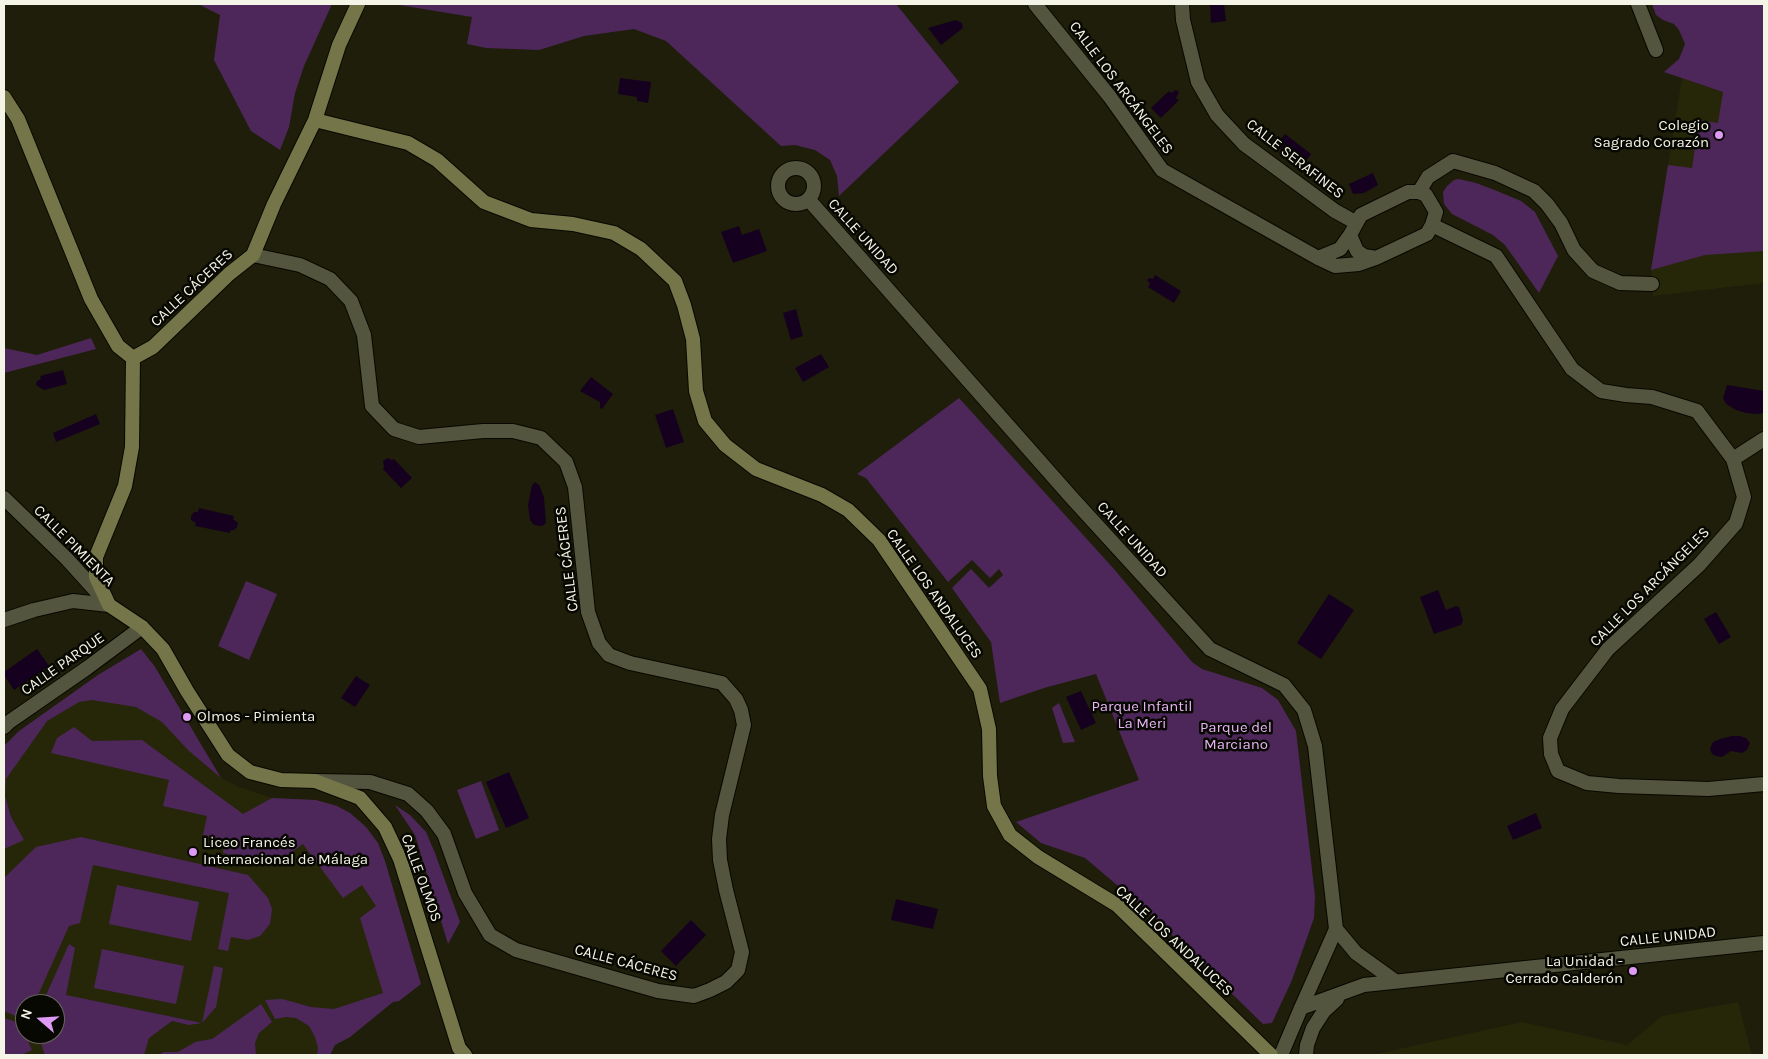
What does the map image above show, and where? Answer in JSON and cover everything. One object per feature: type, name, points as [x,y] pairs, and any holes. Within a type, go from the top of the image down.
[{"type":"main road","points":[[253,256],[274,204],[315,120],[339,46],[358,4]]},
{"type":"main road","points":[[4,97],[18,119],[91,299],[118,346],[133,358]]},
{"type":"main road","name":"CALLE LOS ANDALUCES","points":[[315,120],[408,143],[437,160],[484,202],[531,220],[573,224],[614,233],[641,249],[675,281],[693,338],[696,391],[705,421],[726,445],[756,469],[822,495],[848,510],[879,540],[980,689],[989,729],[990,776],[994,806],[1010,836],[1038,857],[1117,905],[1271,1055]]},
{"type":"main road","name":"CALLE CÁCERES","points":[[133,358],[153,347],[229,274],[253,256]]},
{"type":"main road","name":"CALLE PIMIENTA","points":[[110,605],[96,577],[96,557],[124,486],[132,447],[133,358]]},
{"type":"main road","name":"CALLE OLMOS","points":[[110,605],[142,627],[163,649],[228,755],[250,772],[281,780],[315,781],[360,798],[385,827],[400,859],[459,1048],[465,1055]]},
{"type":"street","name":"CALLE LOS ARCÁNGELES","points":[[1035,4],[1110,97],[1162,170],[1335,266],[1359,264],[1376,258],[1427,234],[1432,225],[1496,256],[1572,369],[1601,391],[1652,397],[1697,411],[1733,459],[1744,497],[1736,523],[1699,565],[1608,649],[1562,709],[1550,738],[1551,754],[1558,771],[1587,783],[1708,789],[1764,784]]},
{"type":"street","name":"CALLE SERAFINES","points":[[1182,4],[1183,20],[1198,82],[1217,115],[1244,144],[1335,211],[1353,228]]},
{"type":"street","points":[[1638,4],[1656,50]]},
{"type":"street","points":[[1419,192],[1428,177],[1453,161],[1495,172],[1534,191],[1548,204],[1562,223],[1574,250],[1593,271],[1620,283],[1652,284]]},
{"type":"street","points":[[1318,258],[1340,249],[1360,214],[1408,192],[1419,192],[1426,195],[1436,212],[1432,225]]},
{"type":"street","name":"CALLE UNIDAD","points":[[809,200],[1210,649],[1284,685],[1304,710],[1315,746],[1336,929]]},
{"type":"street","points":[[1353,228],[1357,251],[1364,256],[1376,258]]},
{"type":"street","name":"CALLE CÁCERES","points":[[253,256],[300,265],[330,279],[352,301],[364,335],[372,406],[394,429],[419,436],[483,431],[513,431],[541,438],[566,462],[575,486],[588,612],[599,643],[609,655],[630,663],[722,683],[736,698],[744,725],[722,815],[719,839],[720,860],[726,890],[742,952],[738,970],[726,982],[694,996],[658,991],[516,950],[490,935],[465,892],[444,834],[427,812],[408,794],[370,782],[315,781]]},
{"type":"street","points":[[1733,459],[1764,439]]},
{"type":"street","name":"CALLE PIMIENTA","points":[[4,498],[110,605]]},
{"type":"street","name":"CALLE OLMOS","points":[[4,620],[34,610],[73,601],[110,605]]},
{"type":"street","name":"CALLE PARQUE","points":[[4,727],[142,627]]},
{"type":"street","points":[[1281,1055],[1336,929],[1356,953],[1395,981]]},
{"type":"street","name":"CALLE UNIDAD","points":[[1301,1008],[1341,995],[1364,985],[1764,944]]},
{"type":"street","name":"CALLE UNIDAD","points":[[1306,1055],[1307,1045],[1313,1028],[1324,1011],[1341,995]]},
{"type":"shaded area","points":[[1210,4],[1224,4],[1226,21],[1211,23]]},
{"type":"shaded area","name":"Colegio Sagrado Corazón","points":[[1764,8],[1764,283],[1653,296],[1651,270],[1682,78],[1723,92]]},
{"type":"shaded area","points":[[956,20],[962,23],[963,28],[941,45],[928,28]]},
{"type":"shaded area","points":[[620,78],[651,82],[648,103],[637,101],[637,97],[618,94]]},
{"type":"shaded area","points":[[1176,90],[1179,92],[1176,98],[1179,100],[1161,118],[1151,108],[1169,91],[1171,93]]},
{"type":"shaded area","points":[[1285,134],[1311,154],[1303,165],[1276,145]]},
{"type":"shaded area","points":[[1373,173],[1378,185],[1364,193],[1353,194],[1349,184]]},
{"type":"shaded area","points":[[739,226],[742,235],[759,229],[767,251],[733,263],[721,232]]},
{"type":"shaded area","points":[[1155,275],[1181,291],[1174,303],[1148,287],[1150,284],[1147,280],[1149,278],[1153,279]]},
{"type":"shaded area","points":[[796,309],[803,336],[791,340],[783,313]]},
{"type":"shaded area","points":[[821,354],[829,367],[803,382],[795,368]]},
{"type":"shaded area","points":[[63,370],[67,384],[44,390],[36,385],[37,381],[41,379],[40,376]]},
{"type":"shaded area","points":[[591,377],[613,394],[602,409],[600,408],[600,402],[580,391]]},
{"type":"shaded area","points":[[1727,385],[1764,391],[1764,413],[1746,413],[1726,404],[1723,398]]},
{"type":"shaded area","points":[[673,409],[684,442],[666,448],[655,415]]},
{"type":"shaded area","points":[[96,414],[100,424],[56,442],[53,433]]},
{"type":"shaded area","points":[[387,458],[394,459],[412,478],[401,488],[383,469],[383,461]]},
{"type":"shaded area","points":[[535,482],[539,485],[544,497],[546,523],[542,526],[534,525],[530,520],[528,505],[532,485]]},
{"type":"shaded area","points":[[199,508],[234,516],[233,519],[238,523],[237,527],[231,530],[230,533],[195,526],[196,523],[191,520],[191,516],[194,512],[198,512]]},
{"type":"shaded area","points":[[1438,590],[1446,610],[1456,606],[1459,607],[1463,620],[1461,625],[1434,634],[1420,597]]},
{"type":"shaded area","points":[[1329,594],[1354,610],[1321,659],[1297,643]]},
{"type":"shaded area","points":[[1716,612],[1731,637],[1719,644],[1704,619]]},
{"type":"shaded area","points":[[37,649],[49,666],[14,690],[4,672]]},
{"type":"shaded area","name":"Liceo Francés Internacional de Málaga","points":[[141,649],[155,667],[221,778],[239,787],[272,798],[316,800],[337,806],[350,813],[366,827],[378,843],[385,861],[421,984],[399,1001],[393,1002],[350,1037],[335,1045],[330,1055],[4,1055],[4,746],[19,731],[98,675]]},
{"type":"shaded area","points":[[356,676],[370,685],[355,707],[341,698]]},
{"type":"shaded area","points":[[1081,691],[1096,723],[1081,730],[1066,697]]},
{"type":"shaded area","points":[[1732,736],[1746,738],[1750,743],[1747,750],[1742,753],[1731,751],[1722,757],[1712,754],[1710,749],[1713,742]]},
{"type":"shaded area","points":[[509,772],[529,818],[506,828],[486,782]]},
{"type":"shaded area","points":[[1536,813],[1542,828],[1513,840],[1507,826]]},
{"type":"shaded area","points":[[896,899],[938,909],[933,929],[891,920]]},
{"type":"shaded area","points":[[691,920],[706,935],[676,966],[661,951]]},
{"type":"shaded area","points":[[1738,1002],[1752,1055],[1371,1055],[1522,1022],[1627,1045],[1662,1016]]},
{"type":"green space","points":[[198,4],[332,4],[304,66],[295,93],[289,127],[280,150],[251,131],[214,60],[220,15]]},
{"type":"green space","points":[[393,4],[896,4],[959,82],[839,196],[837,176],[830,160],[815,150],[795,145],[781,146],[666,41],[634,29],[584,36],[539,50],[486,48],[467,44],[472,17]]},
{"type":"green space","name":"Colegio Sagrado Corazón","points":[[1652,4],[1764,4],[1764,251],[1705,255],[1651,270],[1668,165],[1692,168],[1699,120],[1718,123],[1723,92],[1664,72],[1679,59],[1685,44],[1679,30],[1674,24],[1656,15]]},
{"type":"green space","points":[[1459,179],[1476,183],[1521,201],[1535,212],[1558,256],[1539,293],[1505,245],[1493,235],[1452,214],[1444,204],[1443,192],[1454,180]]},
{"type":"green space","points":[[91,338],[96,349],[4,373],[4,348],[37,355]]},
{"type":"green space","points":[[959,398],[1114,569],[1192,662],[1202,669],[1262,688],[1278,700],[1296,731],[1315,896],[1314,918],[1292,980],[1272,1023],[1263,1024],[1143,907],[1085,858],[1041,843],[1016,822],[1139,780],[1096,674],[1044,688],[1000,703],[991,642],[952,588],[971,569],[989,588],[1003,575],[999,569],[990,578],[972,560],[948,582],[866,478],[857,474]]},
{"type":"green space","points":[[246,581],[277,594],[249,660],[218,646]]},
{"type":"green space","points":[[141,649],[155,667],[221,778],[188,750],[162,722],[136,707],[92,700],[79,702],[47,721],[6,779],[5,796],[11,817],[24,840],[4,849],[4,746],[19,731],[98,675]]},
{"type":"green space","points":[[1059,703],[1075,742],[1063,743],[1052,708]]},
{"type":"green space","points":[[74,727],[92,741],[142,740],[243,814],[272,798],[316,800],[337,806],[350,813],[366,827],[378,843],[421,984],[399,1001],[393,1002],[350,1037],[335,1045],[330,1055],[317,1055],[318,1048],[315,1037],[309,1026],[296,1018],[275,1019],[265,1000],[282,999],[311,1007],[334,1009],[383,993],[360,918],[376,906],[362,885],[343,898],[303,844],[283,858],[280,863],[262,864],[223,853],[225,840],[203,835],[207,816],[163,806],[169,780],[51,753],[57,738]]},
{"type":"green space","points":[[481,781],[499,830],[476,839],[457,790]]},
{"type":"green space","points":[[395,805],[410,815],[426,832],[435,853],[460,922],[448,944],[415,835]]},
{"type":"green space","points":[[81,837],[248,875],[268,898],[272,909],[270,924],[260,936],[248,940],[231,937],[228,951],[218,949],[229,893],[93,865],[80,923],[69,926],[38,994],[15,994],[15,1016],[4,1011],[4,878],[36,847]]},
{"type":"green space","points":[[117,885],[199,902],[191,941],[109,924]]},
{"type":"green space","points":[[69,944],[75,948],[66,995],[202,1023],[189,1025],[172,1021],[149,1038],[144,1055],[45,1055],[41,1044],[65,1044],[65,994],[46,994]]},
{"type":"green space","points":[[102,949],[184,966],[176,1004],[94,988]]},
{"type":"green space","points":[[214,966],[223,968],[216,1007],[202,1023]]},
{"type":"green space","points":[[261,1004],[272,1022],[259,1033],[255,1043],[256,1055],[158,1055],[164,1052],[178,1052],[195,1042],[212,1039]]},
{"type":"green space","points":[[4,1018],[15,1022],[15,1044],[29,1044],[32,1050],[21,1055],[4,1055]]},
{"type":"place","name":"Colegio Sagrado Corazón","points":[[1719,135]]},
{"type":"place","name":"Olmos - Pimienta","points":[[187,717]]},
{"type":"place","name":"Liceo Francés Internacional de Málaga","points":[[193,852]]},
{"type":"place","name":"La Unidad - Cerrado Calderón","points":[[1633,971]]},
{"type":"park label","name":"Parque Infantil La Meri","points":[[1142,716]]},
{"type":"park label","name":"Parque del Marciano","points":[[1236,736]]}]
